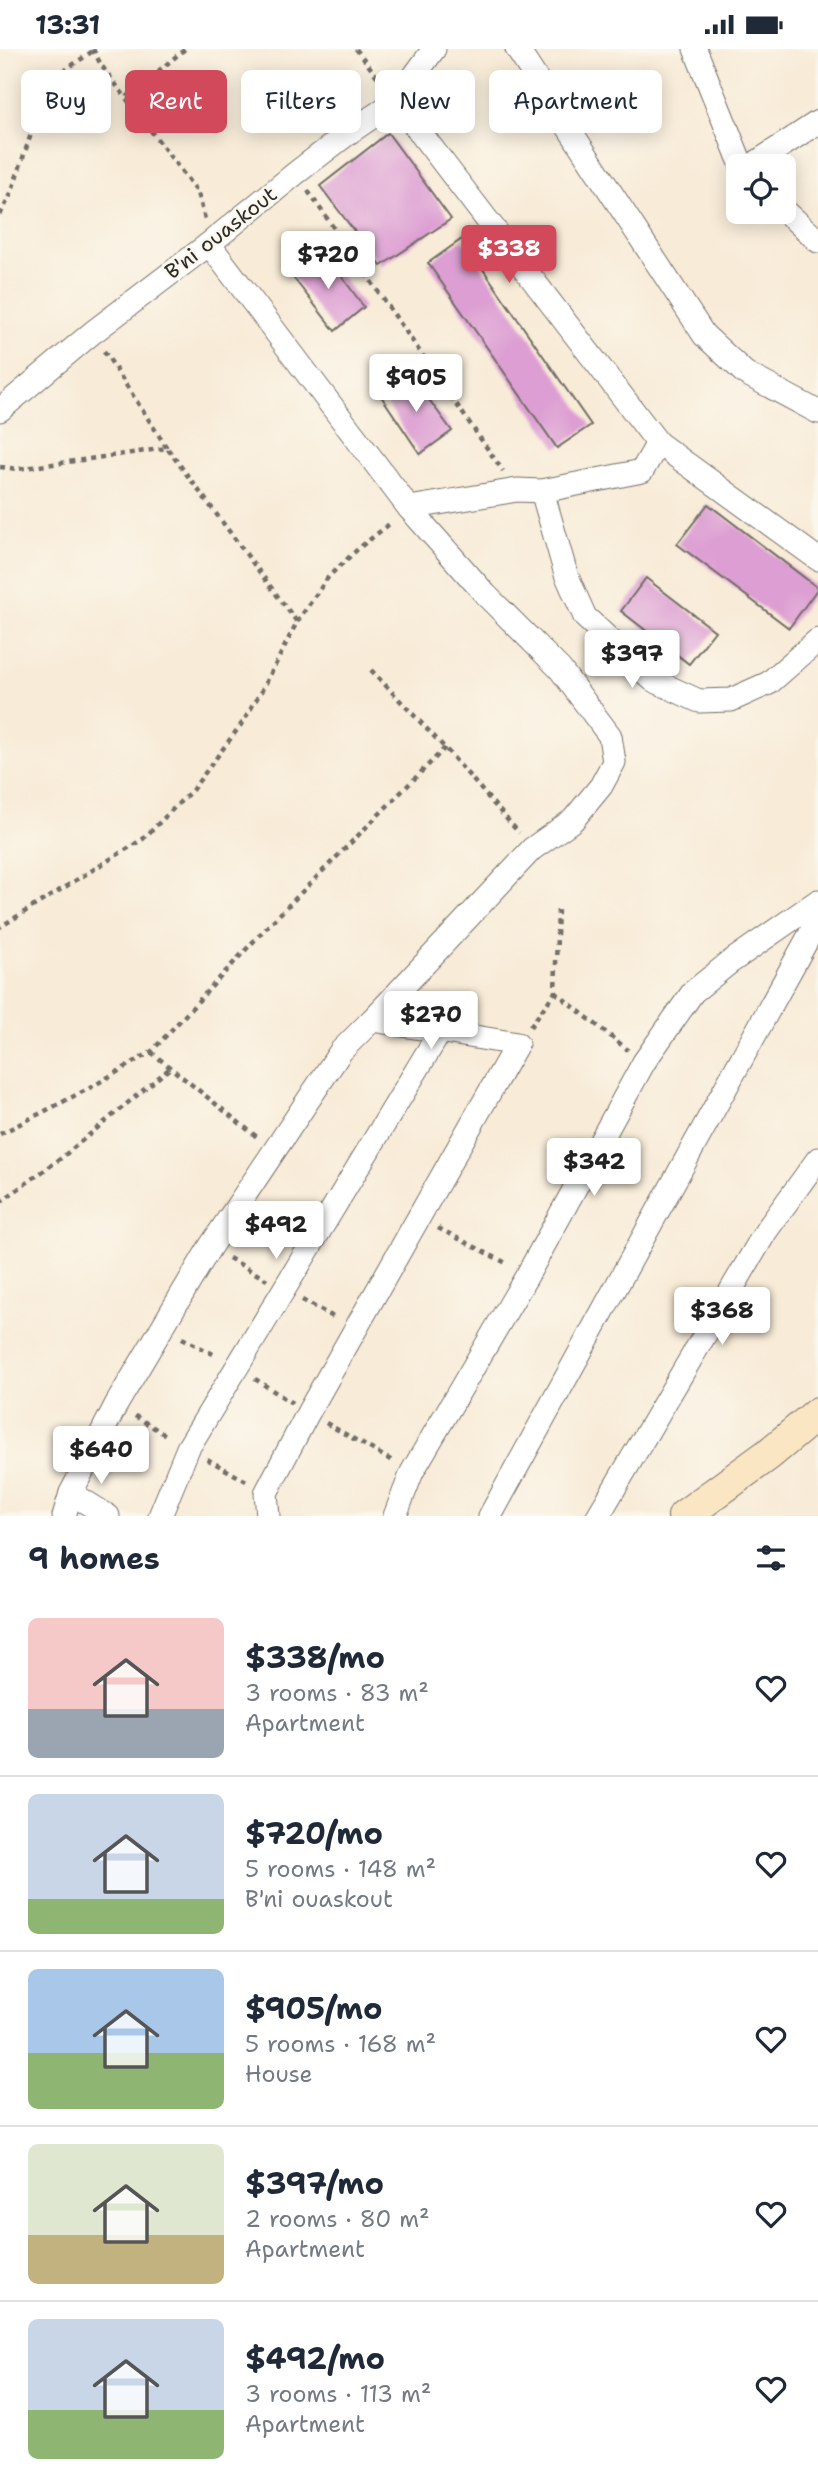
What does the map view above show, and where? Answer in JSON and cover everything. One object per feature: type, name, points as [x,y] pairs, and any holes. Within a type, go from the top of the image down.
[{"type":"street","name":"B'ni ouaskout","points":[[419,70],[434,49]]},
{"type":"street","points":[[517,49],[704,335],[745,373],[818,411]]},
{"type":"street","points":[[695,49],[737,154]]},
{"type":"street","name":"B'ni ouaskout","points":[[0,410],[92,333],[209,244],[296,173],[375,115]]},
{"type":"street","points":[[769,154],[818,122]]},
{"type":"street","points":[[420,133],[657,443],[818,559]]},
{"type":"street","points":[[796,221],[818,241]]},
{"type":"street","points":[[64,1516],[71,1493],[116,1405],[162,1327],[210,1247],[341,1051],[533,849],[573,820],[601,786],[614,762],[610,736],[560,669],[486,595],[409,508],[209,244]]},
{"type":"street","points":[[409,508],[517,490],[541,491],[642,471],[657,443]]},
{"type":"street","points":[[541,491],[566,574],[585,617],[653,680],[699,701],[731,700],[769,683],[818,640]]},
{"type":"street","points":[[395,1516],[412,1472],[527,1274],[644,1062],[693,992],[729,963],[818,901]]},
{"type":"street","points":[[490,1516],[818,920]]},
{"type":"street","points":[[268,1516],[266,1493],[308,1413],[517,1044],[372,1020]]},
{"type":"street","points":[[160,1516],[188,1448],[441,1030]]},
{"type":"street","points":[[598,1516],[766,1231],[818,1159]]},
{"type":"street","points":[[684,1516],[769,1454],[818,1413]]},
{"type":"street","points":[[71,1493],[108,1516]]},
{"type":"path","points":[[160,70],[185,49]]},
{"type":"path","points":[[356,49],[375,74]]},
{"type":"path","points":[[0,215],[10,196],[50,81],[93,50],[101,65],[125,95]]},
{"type":"path","points":[[154,133],[198,193],[209,244]]},
{"type":"path","points":[[296,173],[517,490]]},
{"type":"path","points":[[92,333],[167,448],[297,622]]},
{"type":"path","points":[[0,467],[18,469],[167,448]]},
{"type":"path","points":[[0,927],[143,839],[193,789],[243,722],[297,622],[329,576],[409,508]]},
{"type":"path","points":[[372,670],[445,748],[533,849]]},
{"type":"path","points":[[0,1134],[88,1089],[151,1052],[264,929],[445,748]]},
{"type":"path","points":[[517,1044],[555,992],[558,908]]},
{"type":"path","points":[[555,992],[644,1062]]},
{"type":"path","points":[[151,1052],[274,1150]]},
{"type":"path","points":[[0,1202],[60,1159],[170,1068]]},
{"type":"path","points":[[417,1217],[527,1274]]},
{"type":"path","points":[[210,1247],[355,1329]]},
{"type":"path","points":[[162,1327],[237,1367],[308,1413],[412,1472]]},
{"type":"path","points":[[116,1405],[266,1493]]},
{"type":"building","points":[[388,133],[451,219],[381,266],[320,186]]},
{"type":"building","points":[[462,239],[591,425],[557,448],[428,263]]},
{"type":"building","points":[[324,252],[364,307],[335,331],[292,276]]},
{"type":"building","points":[[411,375],[452,431],[420,454],[381,396]]},
{"type":"building","points":[[708,504],[818,588],[789,628],[677,544]]},
{"type":"building","points":[[646,578],[715,631],[689,664],[621,611]]}]
